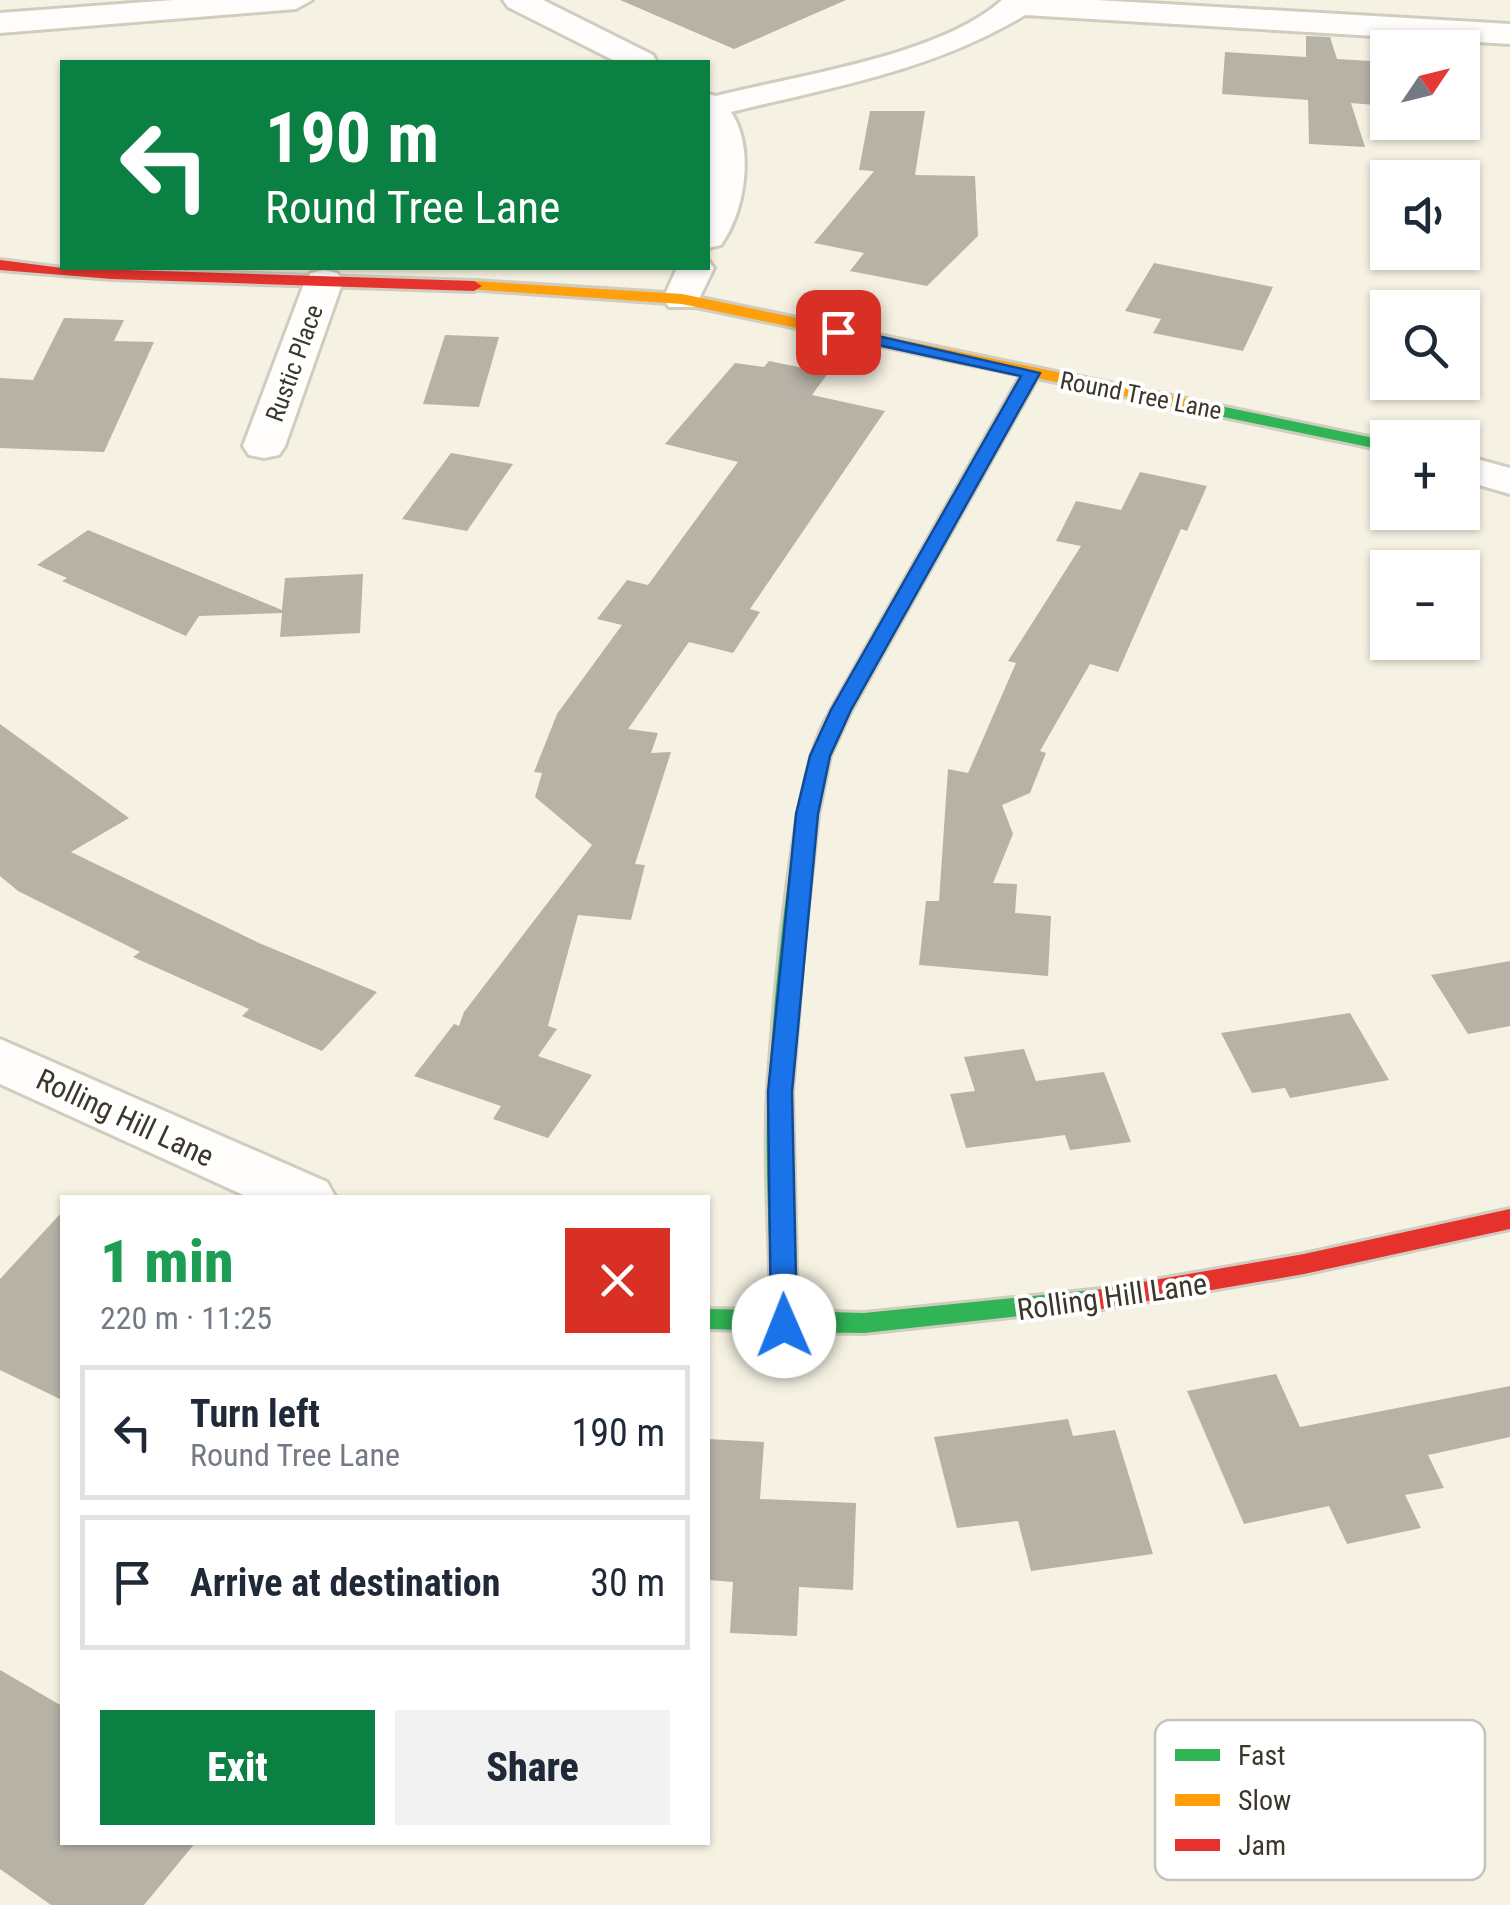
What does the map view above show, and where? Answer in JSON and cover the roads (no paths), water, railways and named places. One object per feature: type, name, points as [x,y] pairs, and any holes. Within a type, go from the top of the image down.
[{"type":"street","points":[[0,23],[44,8],[296,0]]},
{"type":"street","points":[[519,0],[637,60]]},
{"type":"street","points":[[710,230],[728,163],[725,132],[710,106],[888,68],[982,30],[1018,3],[1510,34]]},
{"type":"street","name":"Round Tree Lane","points":[[0,265],[60,270]]},
{"type":"street","name":"Round Tree Lane","points":[[62,270],[547,288],[689,283],[1032,373],[1370,442]]},
{"type":"street","name":"Rustic Place","points":[[264,446],[324,281]]},
{"type":"street","points":[[784,1326],[780,1092],[807,814],[820,756],[841,710],[1032,373]]},
{"type":"street","points":[[1480,473],[1510,482]]},
{"type":"street","name":"Rolling Hill Lane","points":[[0,1059],[55,1089],[299,1195]]},
{"type":"street","name":"Rolling Hill Lane","points":[[710,1319],[784,1326],[866,1325],[1072,1307],[1242,1278],[1510,1219]]}]
